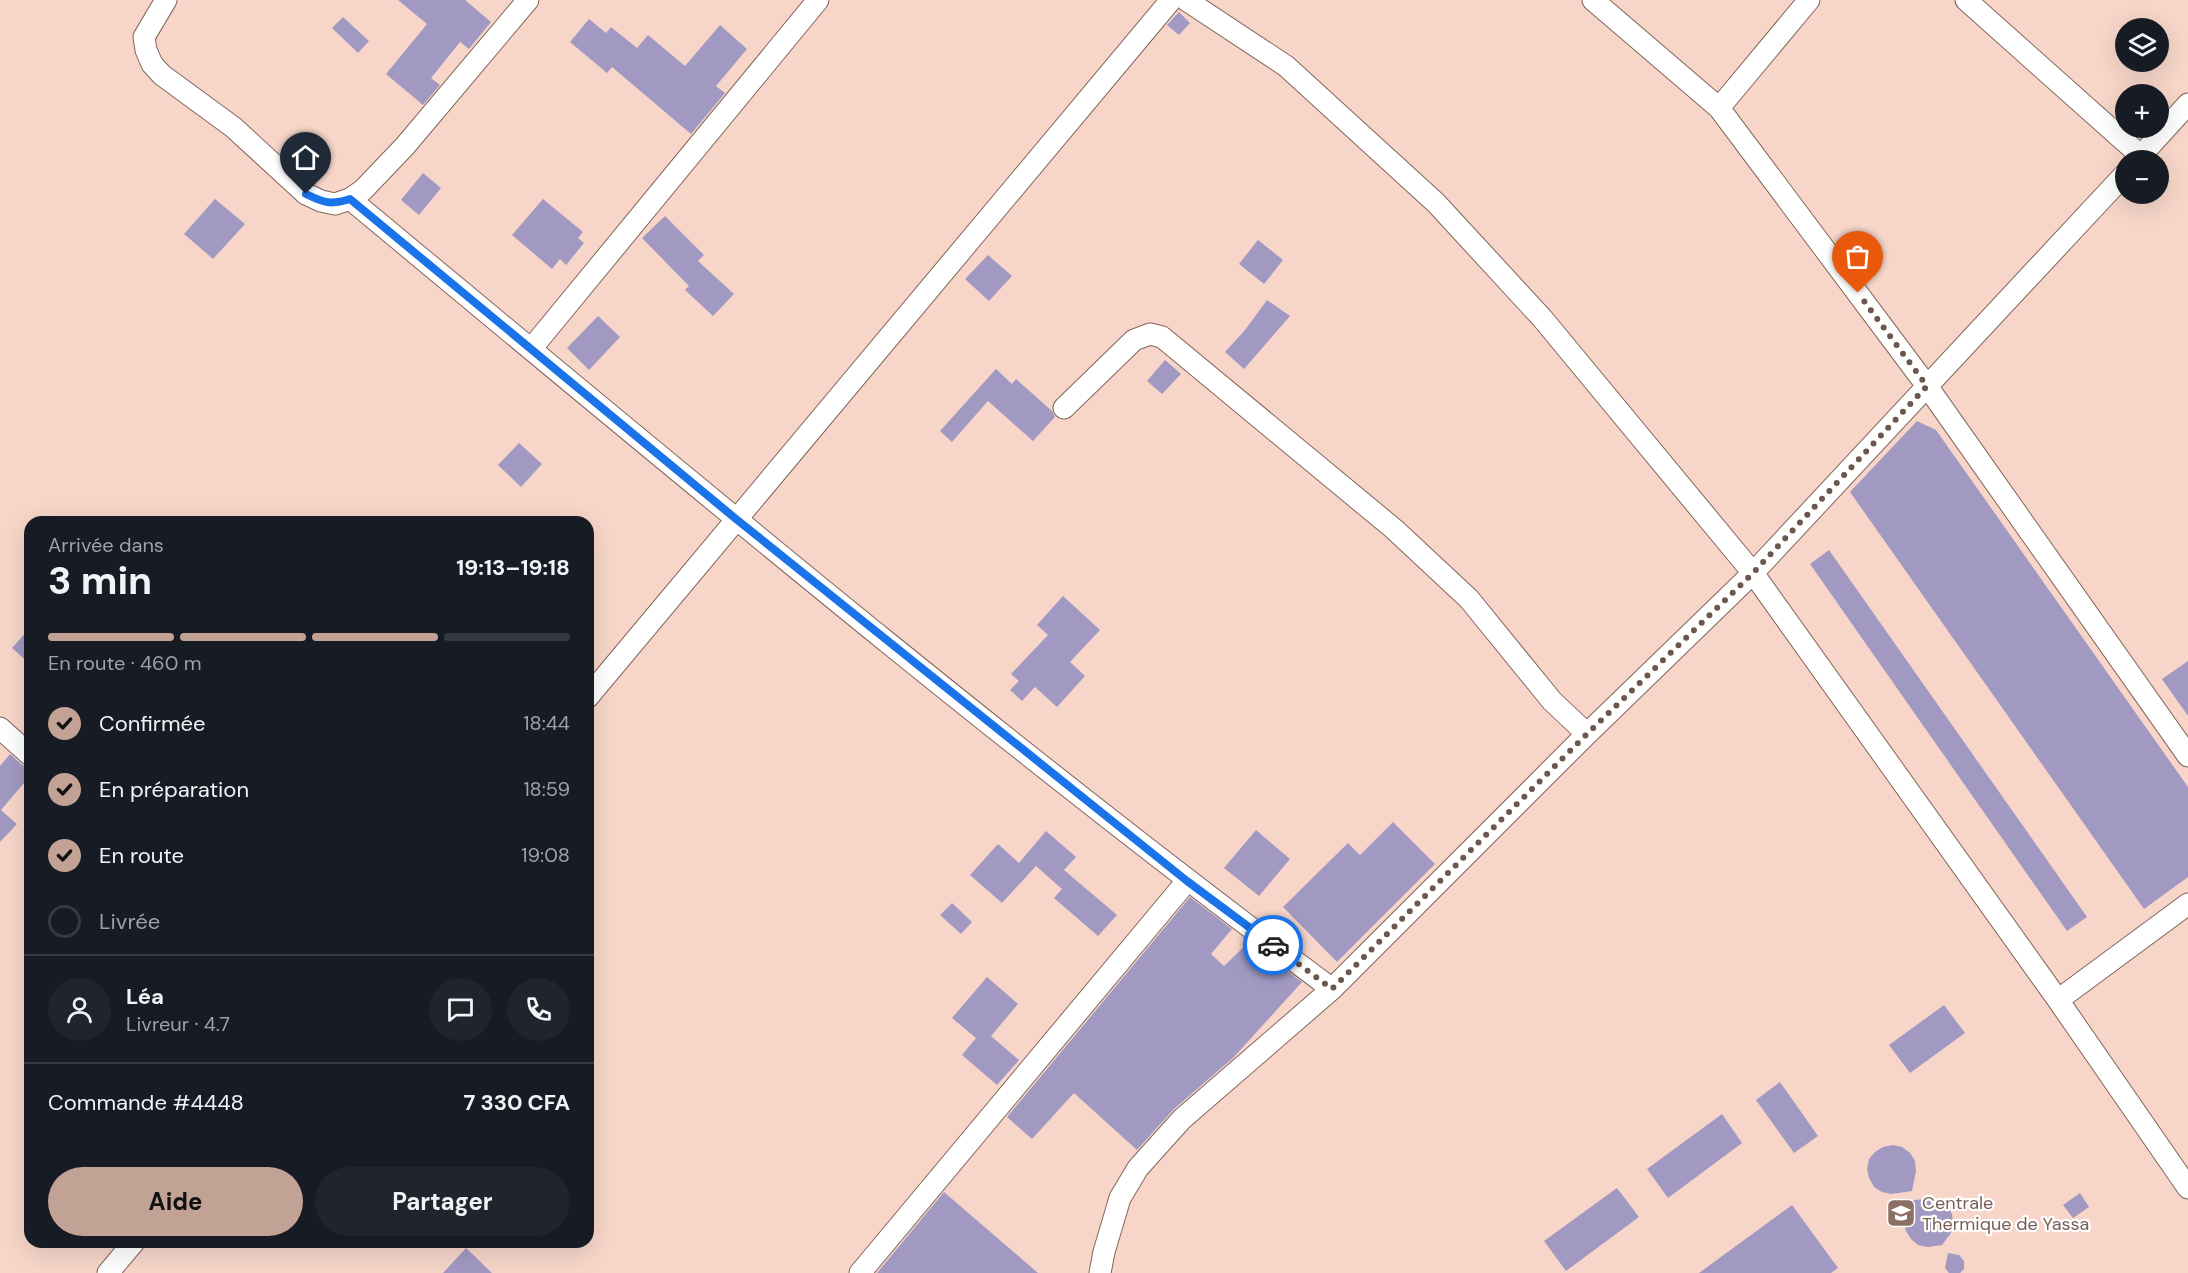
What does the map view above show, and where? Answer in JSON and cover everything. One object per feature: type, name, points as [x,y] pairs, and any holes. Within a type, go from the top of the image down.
[{"type":"street","points":[[166,0],[144,37],[152,64],[162,75],[233,127],[306,194],[335,204],[350,199],[363,190],[405,146],[528,0]]},
{"type":"street","points":[[531,349],[818,0]]},
{"type":"street","points":[[594,690],[1172,0]]},
{"type":"street","points":[[1186,0],[1286,66],[1436,203],[1542,318],[1753,573],[2058,1000],[2188,1188]]},
{"type":"street","points":[[1593,0],[1719,108],[1927,386],[2188,756]]},
{"type":"street","points":[[1719,108],[1809,0]]},
{"type":"street","points":[[1966,0],[2130,150]]},
{"type":"street","points":[[2146,150],[2188,104]]},
{"type":"street","points":[[1100,1273],[1120,1198],[1138,1168],[1182,1119],[1332,989],[1587,734],[1753,573],[2115,185]]},
{"type":"street","points":[[350,199],[736,519],[1187,881],[1332,989]]},
{"type":"street","points":[[1064,408],[1134,340],[1150,334],[1162,337],[1411,544],[1469,599],[1546,694],[1587,734]]},
{"type":"street","points":[[0,728],[24,750]]},
{"type":"street","points":[[860,1273],[1187,881]]},
{"type":"street","points":[[2058,1000],[2188,904]]},
{"type":"street","points":[[108,1273],[129,1248]]},
{"type":"building","points":[[398,0],[465,0],[491,22],[469,49],[460,42],[431,78],[440,85],[423,105],[386,74],[427,24]]},
{"type":"building","points":[[1179,12],[1190,23],[1179,35],[1167,25]]},
{"type":"building","points":[[343,17],[369,41],[358,53],[332,28]]},
{"type":"building","points":[[589,19],[606,33],[611,27],[637,48],[648,35],[685,66],[720,25],[747,49],[716,86],[725,93],[691,134],[612,67],[607,73],[570,42]]},
{"type":"building","points":[[423,173],[441,188],[419,215],[401,200]]},
{"type":"building","points":[[215,199],[245,224],[213,259],[184,234]]},
{"type":"building","points":[[543,199],[583,232],[578,238],[584,243],[566,265],[560,259],[552,269],[512,235]]},
{"type":"building","points":[[665,216],[704,255],[698,261],[734,294],[713,316],[685,290],[689,286],[642,238]]},
{"type":"building","points":[[1258,240],[1283,260],[1264,284],[1239,264]]},
{"type":"building","points":[[988,255],[1012,276],[989,301],[965,279]]},
{"type":"building","points":[[1267,300],[1290,316],[1244,369],[1225,352]]},
{"type":"building","points":[[598,316],[620,337],[589,370],[567,348]]},
{"type":"building","points":[[1165,360],[1181,374],[1162,394],[1147,381]]},
{"type":"building","points":[[996,369],[1012,384],[1016,379],[1052,411],[1055,417],[1033,441],[988,401],[952,442],[940,431]]},
{"type":"building","points":[[1917,421],[1936,430],[2188,787],[2188,877],[2144,909],[1850,492]]},
{"type":"building","points":[[519,443],[542,464],[521,487],[498,465]]},
{"type":"building","points":[[1829,550],[2087,917],[2067,931],[1810,564]]},
{"type":"building","points":[[1063,596],[1100,630],[1070,662],[1085,676],[1057,707],[1035,687],[1022,701],[1010,690],[1019,681],[1011,674],[1048,635],[1037,625]]},
{"type":"building","points":[[24,635],[24,659],[12,648]]},
{"type":"building","points":[[2188,661],[2188,716],[2162,679]]},
{"type":"building","points":[[10,754],[24,766],[24,783],[1,810],[17,824],[0,842],[0,766]]},
{"type":"building","points":[[1393,822],[1435,864],[1337,962],[1283,907],[1348,843],[1360,855]]},
{"type":"building","points":[[1256,830],[1290,859],[1259,896],[1224,868]]},
{"type":"building","points":[[1046,831],[1076,857],[1064,870],[1117,915],[1098,936],[1054,898],[1062,889],[1036,866],[1002,903],[970,875],[998,844],[1019,863]]},
{"type":"building","points":[[1190,897],[1232,929],[1211,954],[1224,966],[1249,942],[1302,982],[1233,1058],[1174,1109],[1137,1150],[1074,1093],[1032,1139],[1007,1117]]},
{"type":"building","points":[[952,903],[972,922],[961,934],[940,915]]},
{"type":"building","points":[[987,977],[1018,1004],[991,1036],[1019,1060],[997,1085],[962,1055],[976,1038],[952,1018]]},
{"type":"building","points":[[1944,1005],[1965,1033],[1910,1073],[1889,1045]]},
{"type":"building","points":[[1780,1082],[1818,1136],[1794,1153],[1756,1100]]},
{"type":"building","points":[[1722,1114],[1742,1143],[1668,1198],[1647,1169]]},
{"type":"building","points":[[1893,1145],[1902,1147],[1915,1161],[1916,1171],[1912,1191],[1891,1194],[1882,1192],[1874,1187],[1869,1178],[1867,1169],[1869,1159],[1883,1147]]},
{"type":"building","points":[[1617,1188],[1639,1217],[1566,1271],[1544,1241]]},
{"type":"building","points":[[944,1192],[1038,1273],[877,1273]]},
{"type":"building","points":[[2080,1193],[2089,1207],[2073,1218],[2063,1205]]},
{"type":"building","points":[[1930,1198],[1939,1200],[1947,1206],[1952,1214],[1953,1223],[1951,1233],[1942,1245],[1928,1247],[1918,1245],[1911,1239],[1904,1222],[1909,1201]]},
{"type":"building","points":[[1792,1205],[1838,1268],[1831,1273],[1699,1273]]},
{"type":"building","points":[[466,1248],[492,1273],[443,1273]]},
{"type":"building","points":[[1948,1253],[1959,1255],[1964,1261],[1964,1269],[1960,1273],[1949,1273],[1945,1268]]},
{"type":"way so far","points":[[1273,945],[1332,989],[1587,734],[1753,573],[1927,386],[1858,293]]},
{"type":"place","name":"Centrale Thermique de Yassa","points":[[1901,1213]]},
{"type":"route","points":[[306,194],[335,204],[350,199],[736,519],[1187,881],[1273,945]]}]
